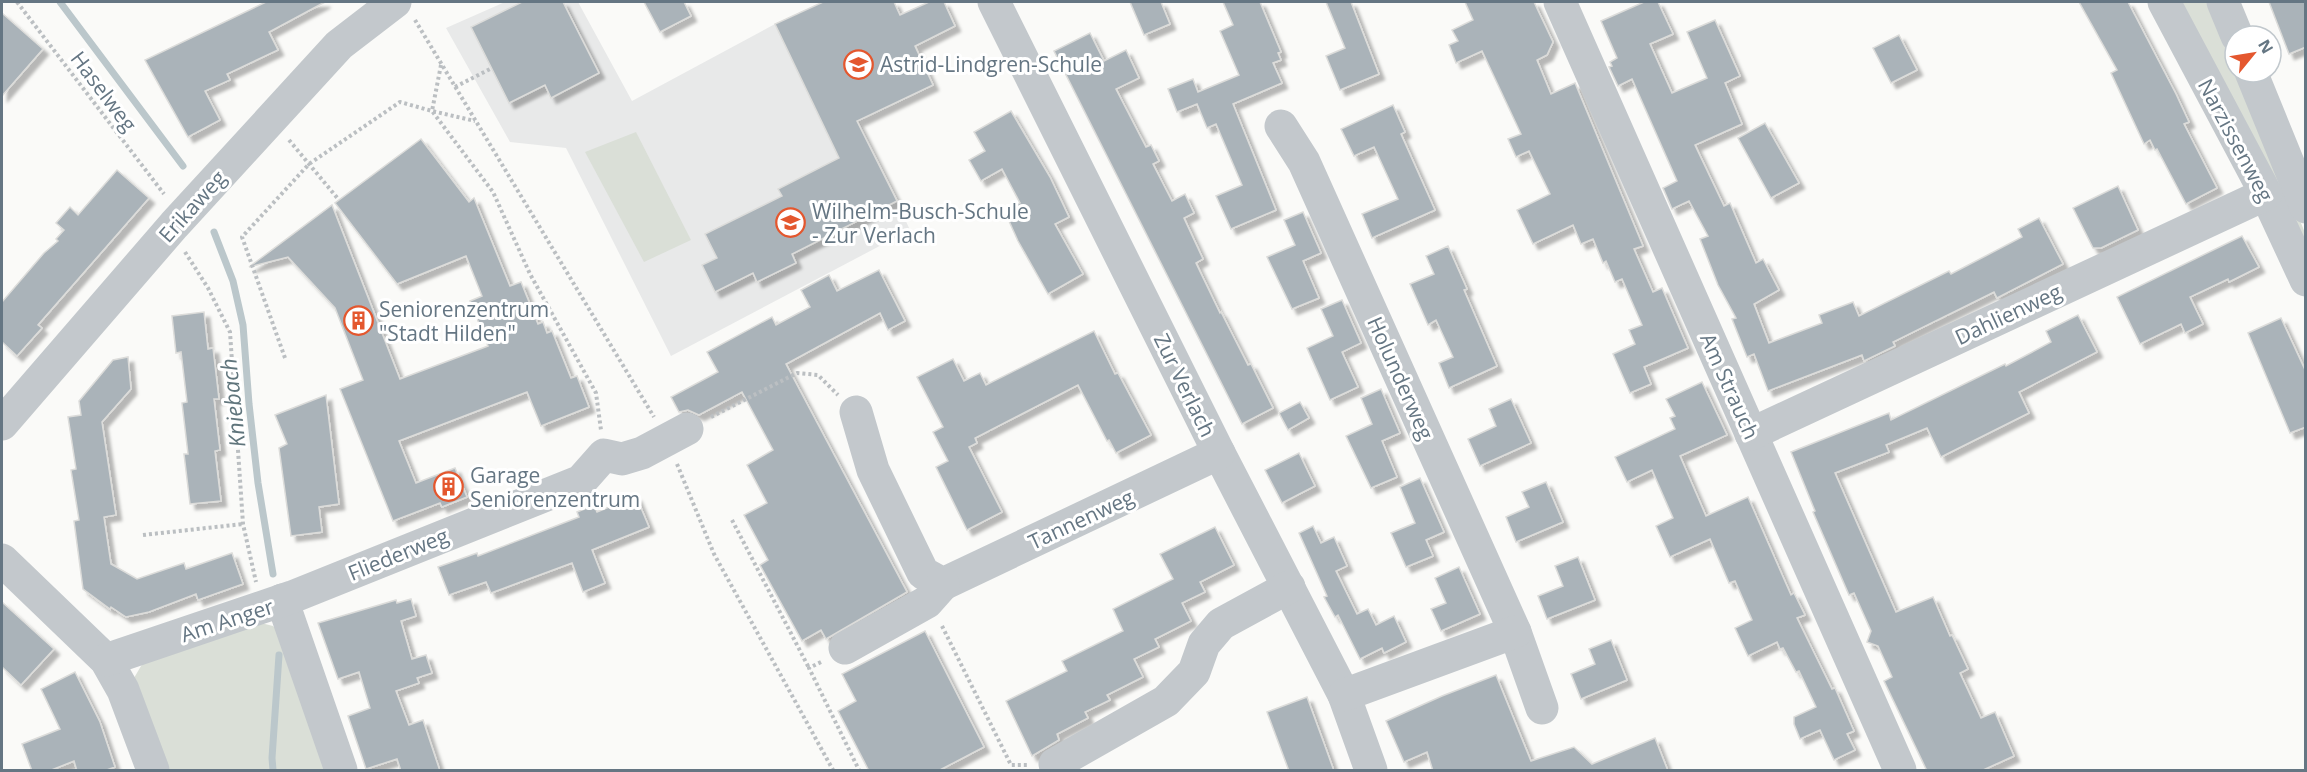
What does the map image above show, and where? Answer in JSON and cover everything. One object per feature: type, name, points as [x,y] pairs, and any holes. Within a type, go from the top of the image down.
[{"type":"street","name":"Zur Verlach","points":[[994,2],[1219,453],[1344,695],[1371,771]]},
{"type":"street","name":"Am Strauch","points":[[1560,2],[1900,771]]},
{"type":"street","name":"Narzissenweg","points":[[2164,2],[2266,194],[2306,280]]},
{"type":"street","points":[[2223,2],[2232,24]]},
{"type":"street","name":"Erikaweg","points":[[2,424],[174,225],[339,45],[403,8]]},
{"type":"street","name":"Narzissenweg","points":[[2256,84],[2306,207]]},
{"type":"street","name":"Holunderweg","points":[[1281,126],[1304,162],[1515,632],[1542,708]]},
{"type":"street","name":"Dahlienweg","points":[[1750,434],[2266,194]]},
{"type":"street","points":[[855,412],[873,470],[923,573],[943,584]]},
{"type":"street","points":[[604,454],[622,459],[642,453],[677,434]]},
{"type":"street","name":"Tannenweg","points":[[845,648],[927,602],[943,584],[1219,453]]},
{"type":"street","name":"Fliederweg","points":[[269,592],[581,481],[604,454]]},
{"type":"street","points":[[2,560],[105,660],[123,690],[153,771]]},
{"type":"street","points":[[1055,764],[1166,701],[1194,672],[1204,644],[1221,624],[1289,587]]},
{"type":"street","name":"Am Anger","points":[[105,660],[269,592],[342,771]]},
{"type":"street","points":[[1344,695],[1515,632]]},
{"type":"path","name":"Haselweg","points":[[17,2],[168,200]]},
{"type":"path","points":[[403,8],[677,434],[714,554],[832,771]]},
{"type":"path","points":[[441,64],[432,111],[492,192],[530,274],[596,393],[604,454]]},
{"type":"path","points":[[455,87],[492,68]]},
{"type":"path","points":[[285,358],[243,237],[309,164],[400,102],[476,122]]},
{"type":"path","points":[[284,135],[339,200]]},
{"type":"path","points":[[183,249],[208,288],[230,332],[243,524],[269,592]]},
{"type":"path","points":[[677,434],[797,373],[818,375],[855,412]]},
{"type":"path","points":[[732,520],[809,668],[859,771]]},
{"type":"path","points":[[143,535],[243,524]]},
{"type":"path","points":[[942,618],[942,629],[1011,765],[1055,764]]},
{"type":"path","points":[[809,668],[845,648]]},
{"type":"shaded area","points":[[505,2],[578,2],[632,101],[775,24],[823,2],[894,2],[901,15],[929,2],[944,2],[955,26],[915,46],[933,85],[859,121],[910,230],[671,356],[566,148],[510,142],[446,28]]},
{"type":"shaded area","points":[[2178,2],[2213,2],[2223,27],[2223,84],[2246,84],[2305,233],[2305,259]]},
{"type":"shaded area","points":[[636,132],[691,240],[644,262],[585,152]]},
{"type":"shaded area","points":[[257,622],[273,626],[287,640],[327,770],[162,770],[131,683],[144,661]]},
{"type":"building","points":[[266,2],[325,2],[269,32],[278,50],[227,74],[230,80],[205,91],[220,120],[188,137],[145,60]]},
{"type":"building","points":[[522,2],[563,2],[599,73],[551,98],[545,85],[509,103],[471,27]]},
{"type":"building","points":[[644,2],[684,2],[691,16],[660,32]]},
{"type":"building","points":[[823,2],[894,2],[900,15],[929,2],[944,2],[955,26],[915,46],[933,85],[857,121],[897,201],[792,254],[796,263],[757,282],[753,273],[715,292],[702,265],[717,258],[705,234],[782,196],[778,189],[839,158],[775,24]]},
{"type":"building","points":[[1130,2],[1161,2],[1170,24],[1144,35]]},
{"type":"building","points":[[1223,2],[1260,2],[1281,52],[1278,53],[1281,60],[1273,63],[1282,83],[1233,104],[1276,210],[1231,229],[1216,196],[1242,185],[1216,124],[1207,128],[1197,104],[1177,112],[1168,89],[1193,79],[1198,92],[1239,75],[1220,31],[1233,25]]},
{"type":"building","points":[[1326,2],[1351,2],[1379,74],[1340,90],[1326,56],[1345,48]]},
{"type":"building","points":[[1465,2],[1534,2],[1553,42],[1547,55],[1537,60],[1551,94],[1575,83],[1643,246],[1634,249],[1653,292],[1662,288],[1688,348],[1644,367],[1651,384],[1630,393],[1613,354],[1635,344],[1629,330],[1642,325],[1622,279],[1615,282],[1606,261],[1603,263],[1593,239],[1581,244],[1573,225],[1533,244],[1517,210],[1550,194],[1529,151],[1516,157],[1508,139],[1521,134],[1482,51],[1456,63],[1449,45],[1458,41],[1452,30],[1473,20]]},
{"type":"building","points":[[1644,2],[1658,2],[1673,34],[1650,44],[1672,93],[1707,78],[1687,32],[1715,20],[1740,76],[1725,83],[1742,124],[1695,145],[1724,206],[1730,203],[1756,263],[1763,259],[1779,290],[1754,304],[1769,343],[1822,323],[1819,315],[1853,302],[1859,316],[1949,271],[1951,274],[2022,237],[2018,229],[2039,218],[2063,264],[1997,298],[1994,292],[1893,342],[1895,346],[1864,361],[1862,355],[1768,391],[1754,354],[1747,357],[1732,319],[1736,318],[1718,285],[1700,239],[1708,236],[1689,201],[1672,209],[1663,188],[1677,181],[1632,79],[1618,86],[1609,67],[1612,66],[1610,62],[1617,58],[1601,21]]},
{"type":"building","points":[[2079,2],[2128,2],[2176,94],[2189,122],[2184,124],[2217,188],[2186,204],[2157,149],[2155,150],[2150,140],[2144,144],[2111,73],[2117,70]]},
{"type":"building","points":[[2269,2],[2306,2],[2306,47],[2289,54],[2283,38],[2283,24],[2277,24]]},
{"type":"building","points":[[2,13],[43,49],[2,96]]},
{"type":"building","points":[[1090,33],[1104,61],[1126,50],[1139,78],[1116,89],[1146,147],[1151,145],[1159,161],[1153,164],[1172,201],[1185,194],[1194,213],[1184,218],[1203,259],[1196,263],[1220,313],[1248,365],[1251,364],[1273,408],[1242,424],[1054,51]]},
{"type":"building","points":[[1899,35],[1917,70],[1891,83],[1873,48]]},
{"type":"building","points":[[1393,105],[1405,132],[1401,134],[1435,210],[1372,238],[1362,214],[1398,199],[1374,147],[1354,156],[1341,129]]},
{"type":"building","points":[[1011,111],[1050,177],[1069,217],[1055,224],[1083,274],[1048,294],[1018,241],[1004,210],[1020,203],[1002,169],[981,181],[969,160],[985,151],[974,132]]},
{"type":"building","points":[[1765,123],[1799,183],[1771,198],[1738,138]]},
{"type":"building","name":"Seniorenzentrum \"Stadt Hilden\"","points":[[421,139],[469,202],[474,198],[510,286],[521,282],[538,324],[543,322],[547,333],[552,331],[571,378],[577,376],[589,407],[541,426],[527,392],[399,441],[416,483],[455,468],[467,497],[442,507],[440,503],[393,521],[340,389],[363,380],[335,308],[288,257],[249,267],[332,205],[400,379],[488,346],[470,301],[482,296],[466,256],[397,284],[335,203]]},
{"type":"building","points":[[117,170],[149,198],[38,325],[42,328],[17,356],[2,342],[2,302],[44,253],[58,241],[56,239],[64,230],[56,223],[70,207],[78,215]]},
{"type":"building","points":[[2118,186],[2138,230],[2101,248],[2093,248],[2073,208]]},
{"type":"building","points":[[1303,212],[1321,253],[1303,261],[1319,298],[1292,309],[1267,257],[1295,245],[1284,220]]},
{"type":"building","points":[[2242,236],[2259,267],[2190,297],[2203,324],[2185,333],[2181,324],[2140,344],[2117,297]]},
{"type":"building","points":[[1448,246],[1467,289],[1464,290],[1497,366],[1449,388],[1439,363],[1453,357],[1436,320],[1428,325],[1410,284],[1434,274],[1426,256]]},
{"type":"building","points":[[879,270],[905,321],[888,330],[880,313],[786,364],[907,592],[826,639],[821,630],[802,641],[760,565],[768,560],[744,515],[767,503],[747,465],[773,450],[742,392],[699,415],[688,410],[679,412],[671,397],[718,372],[707,352],[772,317],[776,325],[810,307],[801,290],[829,275],[837,291]]},
{"type":"building","points":[[1342,300],[1361,343],[1342,352],[1358,387],[1330,400],[1307,348],[1333,336],[1321,309]]},
{"type":"building","points":[[204,312],[208,349],[213,348],[219,399],[214,399],[220,450],[215,451],[221,501],[190,504],[184,454],[188,454],[182,403],[187,402],[181,352],[176,353],[172,316]]},
{"type":"building","points":[[2078,315],[2097,352],[2019,392],[2029,413],[1941,457],[1927,428],[1886,445],[1889,452],[1835,473],[1896,612],[1933,597],[1968,669],[1960,673],[1981,718],[1995,712],[2014,756],[1981,771],[1927,771],[1884,681],[1892,677],[1878,646],[1867,642],[1871,631],[1854,593],[1849,595],[1813,512],[1815,511],[1791,452],[1889,413],[1891,420],[2005,364],[2006,366],[2051,342],[2046,331]]},
{"type":"building","points":[[2281,318],[2306,372],[2306,427],[2290,433],[2248,333]]},
{"type":"building","points":[[1094,331],[1115,374],[1118,373],[1151,435],[1116,453],[1109,440],[1107,441],[1078,385],[975,438],[977,443],[969,447],[1002,512],[967,530],[936,467],[948,461],[933,432],[943,427],[917,377],[953,359],[964,381],[980,373],[986,385]]},
{"type":"building","points":[[128,357],[131,389],[102,422],[116,515],[104,517],[111,564],[137,579],[184,563],[186,569],[232,553],[243,584],[198,600],[196,594],[149,612],[126,617],[111,607],[110,609],[83,589],[74,521],[79,520],[71,470],[76,469],[68,417],[81,415],[79,401],[113,360]]},
{"type":"building","points":[[1702,382],[1727,435],[1680,456],[1706,516],[1748,497],[1791,595],[1794,593],[1805,615],[1797,618],[1832,689],[1835,688],[1854,731],[1847,734],[1855,750],[1834,760],[1820,730],[1800,739],[1794,724],[1794,717],[1816,707],[1799,671],[1796,672],[1783,648],[1780,649],[1777,642],[1748,656],[1735,628],[1752,620],[1735,581],[1729,583],[1710,539],[1670,557],[1656,526],[1673,518],[1652,470],[1627,482],[1615,457],[1675,429],[1670,418],[1675,416],[1666,399]]},
{"type":"building","points":[[1381,389],[1400,433],[1382,441],[1397,477],[1371,488],[1346,436],[1372,424],[1361,398]]},
{"type":"building","points":[[326,395],[339,504],[319,507],[322,532],[291,536],[279,448],[287,444],[275,415]]},
{"type":"building","points":[[1511,399],[1531,443],[1480,466],[1468,439],[1496,426],[1489,409]]},
{"type":"building","points":[[1300,402],[1309,418],[1288,430],[1279,413]]},
{"type":"building","points":[[1299,453],[1315,486],[1282,503],[1265,470]]},
{"type":"building","points":[[1420,478],[1444,532],[1426,540],[1433,556],[1406,567],[1391,533],[1415,523],[1400,487]]},
{"type":"building","points":[[1546,482],[1563,522],[1516,542],[1506,517],[1529,507],[1522,492]]},
{"type":"building","points":[[636,496],[649,527],[592,550],[605,583],[583,592],[572,563],[491,593],[486,582],[449,595],[438,567],[477,553],[478,556],[579,517],[577,512],[594,505],[597,512]]},
{"type":"building","points":[[1313,526],[1321,543],[1334,537],[1347,566],[1336,571],[1357,614],[1368,609],[1376,625],[1394,616],[1406,642],[1384,653],[1382,648],[1360,659],[1338,615],[1335,617],[1324,597],[1327,596],[1299,533]]},
{"type":"building","points":[[1215,527],[1234,565],[1200,582],[1205,592],[1182,603],[1191,621],[1155,639],[1159,647],[1134,659],[1143,677],[1107,695],[1110,700],[1085,712],[1088,718],[1057,734],[1059,740],[1032,756],[1006,701],[1067,671],[1062,661],[1123,631],[1113,609],[1173,579],[1160,554]]},
{"type":"building","points":[[1578,557],[1595,600],[1547,619],[1538,596],[1563,586],[1555,566]]},
{"type":"building","points":[[1459,567],[1480,614],[1441,631],[1431,609],[1446,603],[1435,578]]},
{"type":"building","points":[[411,599],[416,616],[401,621],[412,659],[426,655],[432,673],[417,678],[419,683],[396,691],[409,725],[423,720],[440,771],[401,771],[397,759],[366,769],[348,716],[370,708],[359,672],[338,679],[318,623],[396,600],[397,603]]},
{"type":"building","points":[[2,602],[54,649],[21,685],[2,667]]},
{"type":"building","points":[[925,631],[984,747],[938,771],[869,771],[838,711],[856,701],[842,674]]},
{"type":"building","points":[[1611,640],[1627,680],[1581,699],[1571,674],[1595,664],[1589,649]]},
{"type":"building","points":[[75,672],[100,722],[115,767],[104,771],[77,771],[74,761],[49,771],[32,771],[22,744],[60,729],[41,689]]},
{"type":"building","points":[[1496,675],[1531,761],[1574,747],[1592,764],[1655,738],[1668,771],[1433,771],[1427,752],[1404,762],[1386,721]]},
{"type":"building","points":[[1307,697],[1334,771],[1289,771],[1267,712]]},
{"type":"waterway","name":"Kniebach","points":[[60,2],[183,166]]},
{"type":"waterway","name":"Kniebach","points":[[214,232],[233,281],[243,325],[258,483],[273,574]]},
{"type":"waterway","name":"Kniebach","points":[[273,770],[279,655]]},
{"type":"place","name":"Astrid-Lindgren-Schule","points":[[859,64]]},
{"type":"place","name":"Wilhelm-Busch-Schule - Zur Verlach","points":[[791,223]]},
{"type":"place","name":"Seniorenzentrum \"Stadt Hilden\"","points":[[358,321]]},
{"type":"place","name":"Garage Seniorenzentrum","points":[[449,487]]}]
